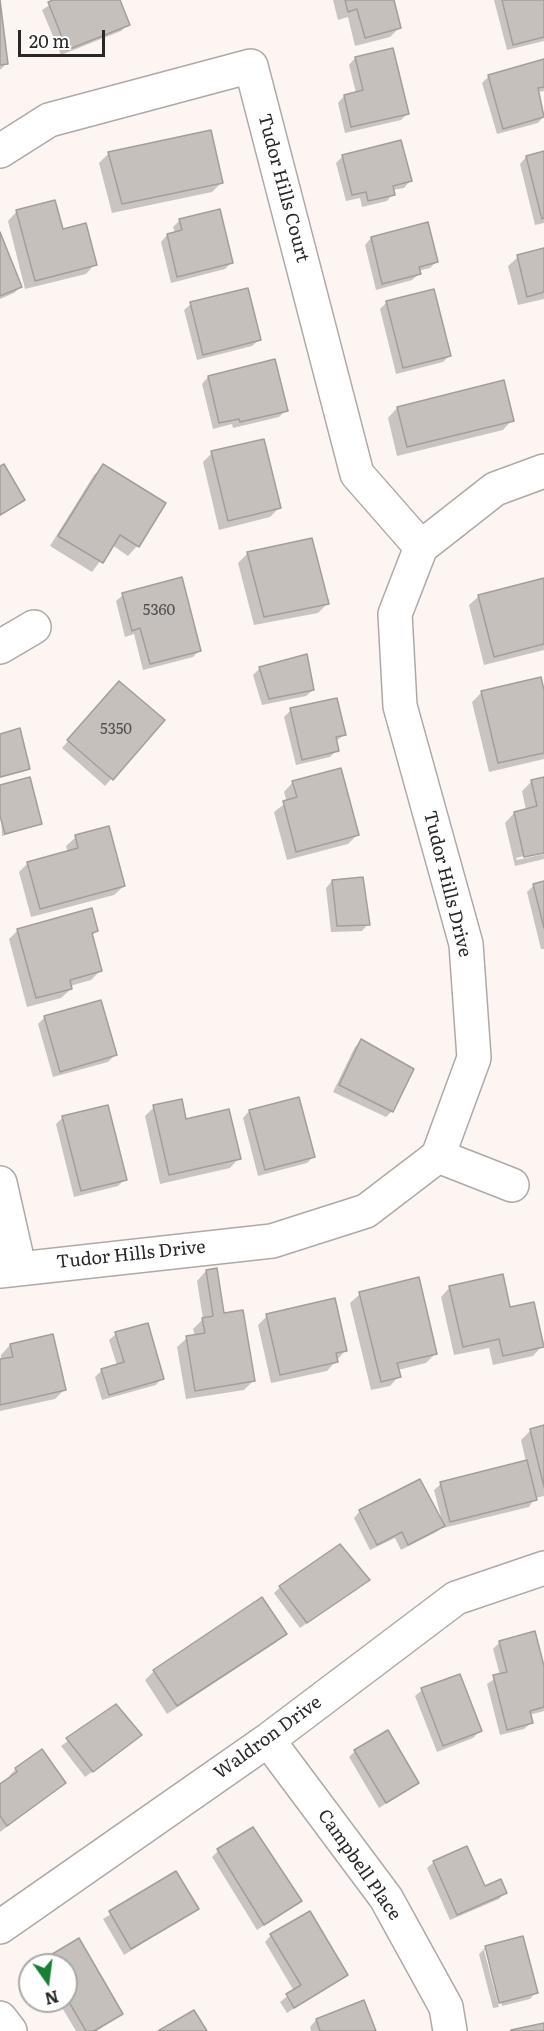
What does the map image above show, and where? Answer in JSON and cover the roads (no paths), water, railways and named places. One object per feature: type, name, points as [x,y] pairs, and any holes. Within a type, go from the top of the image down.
[{"type":"street","name":"Tudor Hills Court","points":[[0,151],[49,120],[251,66],[357,474],[421,547]]},
{"type":"street","points":[[421,547],[495,489],[544,471]]},
{"type":"street","name":"Tudor Hills Drive","points":[[10,1269],[272,1241],[366,1211],[438,1156],[474,1058],[466,944],[400,706],[395,614],[421,547]]},
{"type":"street","points":[[0,647],[34,627]]},
{"type":"street","points":[[438,1156],[512,1185]]},
{"type":"street","points":[[0,1183],[10,1269]]},
{"type":"street","name":"Waldron Drive","points":[[0,1927],[268,1740],[456,1598],[544,1568]]},
{"type":"street","name":"Campbell Place","points":[[268,1740],[386,1898],[446,2007],[450,2031]]},
{"type":"street","points":[[0,2018],[10,2031]]}]
